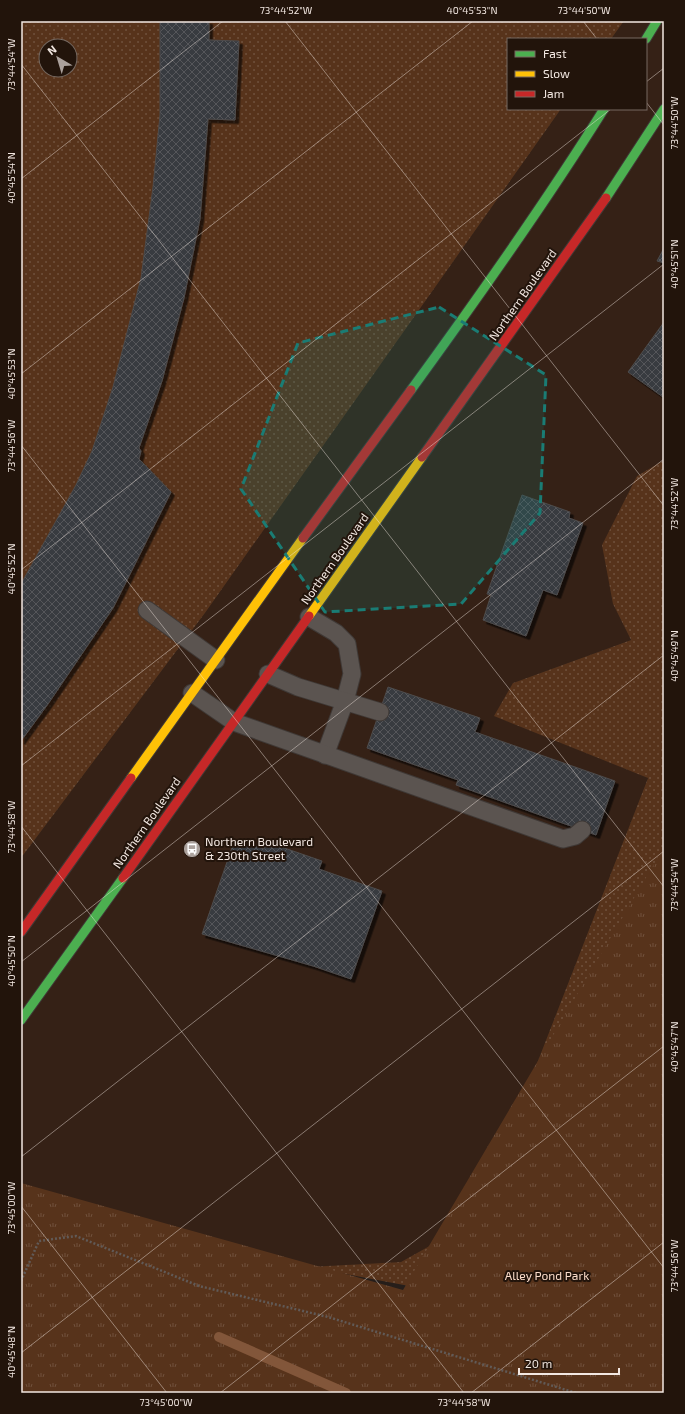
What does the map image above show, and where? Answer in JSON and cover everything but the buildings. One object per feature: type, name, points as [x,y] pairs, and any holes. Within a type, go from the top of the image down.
[{"type":"main road","points":[[647,38],[657,21]]},
{"type":"main road","name":"Northern Boulevard","points":[[21,1020],[618,181],[664,109]]},
{"type":"main road","points":[[21,932],[378,434],[483,291],[576,154],[603,110]]},
{"type":"lane","points":[[147,610],[216,660]]},
{"type":"lane","points":[[309,617],[336,633],[348,644],[352,674],[325,755]]},
{"type":"lane","points":[[268,674],[298,687],[380,712]]},
{"type":"lane","points":[[192,694],[234,722],[564,839],[575,836],[582,830]]},
{"type":"path","points":[[21,1281],[39,1241],[76,1236],[199,1286],[328,1317],[576,1393]]},
{"type":"highlighted area","points":[[439,307],[546,375],[540,513],[461,604],[325,612],[241,489],[298,343]]},
{"type":"shaded area","points":[[624,21],[664,21],[664,460],[637,476],[613,604],[631,640],[513,683],[648,778],[476,1220],[448,1260],[308,1267],[21,1184],[21,858],[205,613],[560,110],[647,110],[647,38],[612,38]]},
{"type":"green space","points":[[21,21],[624,21],[612,38],[507,38],[507,110],[560,110],[205,613],[21,858]]},
{"type":"green space","points":[[664,460],[664,1393],[505,1304],[308,1267],[401,1262],[476,1220],[648,778],[494,716],[513,683],[631,640],[613,604],[602,545],[637,476]]},
{"type":"green space","name":"Alley Pond Park","points":[[664,847],[664,1393],[21,1393],[21,1183],[403,1290]]},
{"type":"waterway","points":[[219,1337],[346,1393]]},
{"type":"traffic: fast","points":[[647,38],[657,21]]},
{"type":"traffic: fast","points":[[606,198],[664,109]]},
{"type":"traffic: fast","points":[[411,390],[510,251],[603,110]]},
{"type":"traffic: fast","points":[[21,1020],[123,878]]},
{"type":"traffic: slow","points":[[309,616],[422,457]]},
{"type":"traffic: slow","points":[[131,778],[303,538]]},
{"type":"traffic: jam","points":[[422,457],[606,198]]},
{"type":"traffic: jam","points":[[303,538],[411,390]]},
{"type":"traffic: jam","points":[[123,878],[309,616]]},
{"type":"traffic: jam","points":[[21,932],[131,778]]},
{"type":"place","name":"Northern Boulevard & 230th Street","points":[[192,849]]}]
